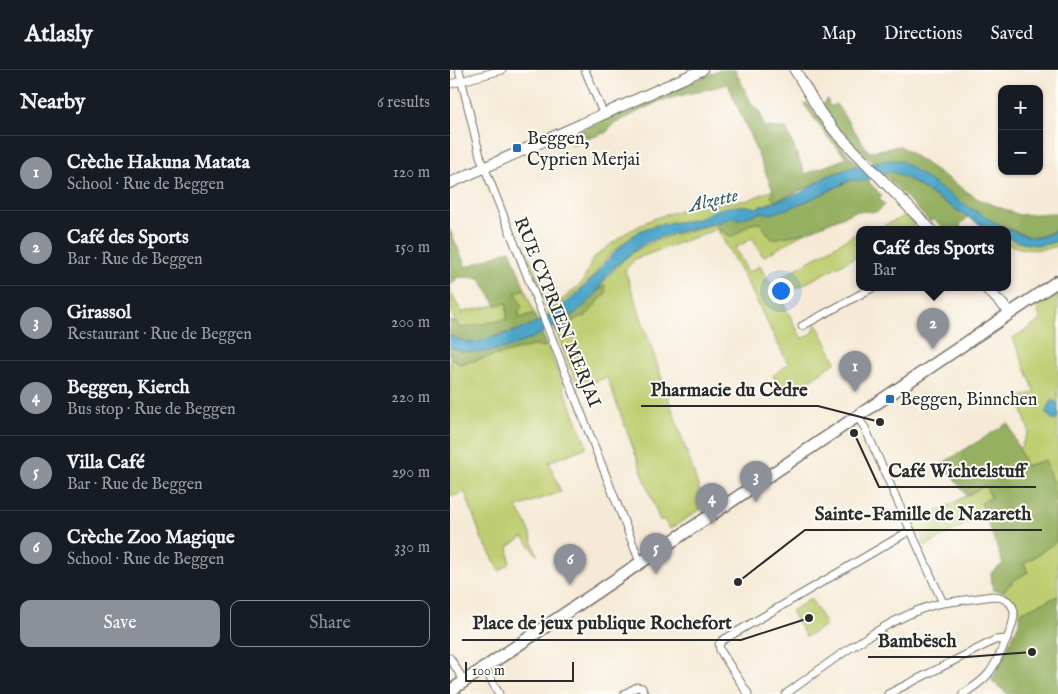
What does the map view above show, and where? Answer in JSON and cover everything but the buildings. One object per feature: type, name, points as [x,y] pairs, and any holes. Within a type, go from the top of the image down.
[{"type":"main road","points":[[450,183],[702,70]]},
{"type":"main road","points":[[795,70],[820,112],[858,156],[926,226]]},
{"type":"main road","points":[[450,691],[1058,281]]},
{"type":"main road","points":[[989,291],[1011,313]]},
{"type":"street","name":"RUE CYPRIEN MERJAI","points":[[459,70],[484,168],[640,562]]},
{"type":"street","points":[[450,84],[502,70]]},
{"type":"street","points":[[584,70],[603,113]]},
{"type":"street","points":[[802,326],[866,291]]},
{"type":"street","points":[[857,416],[943,604]]},
{"type":"street","points":[[748,694],[720,650],[720,644],[723,640],[910,530]]},
{"type":"street","points":[[786,694],[836,658],[920,609],[993,596],[1001,597],[1012,606],[1015,614],[1014,622],[990,674],[963,694]]},
{"type":"street","points":[[888,694],[996,640],[1006,639]]},
{"type":"street","points":[[450,658],[464,681]]},
{"type":"street","points":[[484,667],[499,694]]},
{"type":"street","points":[[624,694],[637,687],[642,688],[644,694]]},
{"type":"green space","points":[[720,70],[735,70],[752,105],[759,110],[764,127],[786,128],[805,174],[847,158],[827,136],[804,104],[807,103],[830,134],[859,166],[837,173],[775,201],[771,197],[773,190],[728,84],[659,101],[612,125],[607,132],[590,138],[582,133],[584,129],[632,105],[638,106]]},
{"type":"green space","points":[[827,99],[830,107],[836,104],[869,152],[900,146],[978,199],[1019,215],[1058,213],[1058,230],[1039,237],[1030,237],[1011,230],[1011,226],[996,224],[878,161],[873,163],[845,136],[823,105]]},
{"type":"green space","points":[[584,129],[582,133],[590,138],[572,145],[568,136]]},
{"type":"green space","points":[[891,171],[908,179],[968,217],[960,226],[941,226],[934,219],[930,222],[884,174]]},
{"type":"green space","points":[[866,179],[882,196],[879,199],[885,205],[877,212],[856,211],[804,233],[772,239],[760,223],[750,224],[732,237],[717,229],[715,224],[731,218],[740,219],[762,212],[771,214],[801,204],[851,180]]},
{"type":"green space","points":[[773,190],[771,197],[775,201],[756,208],[712,212],[699,219],[656,225],[612,252],[587,284],[549,315],[522,245],[524,244],[551,309],[583,282],[593,258],[626,233],[652,219],[690,207],[748,200]]},
{"type":"green space","points":[[906,215],[915,225],[913,226],[883,226]]},
{"type":"green space","points":[[760,223],[772,239],[804,233],[765,256],[762,255],[753,238],[735,248],[748,272],[760,266],[770,284],[856,234],[856,257],[780,297],[802,339],[813,333],[816,323],[836,362],[786,396],[773,376],[788,364],[747,282],[717,229],[731,236],[750,224]]},
{"type":"green space","points":[[715,224],[717,229],[635,259],[625,270],[705,506],[670,529],[663,519],[660,521],[607,377],[578,388],[556,332],[581,316],[604,285],[593,298],[606,279],[631,254],[659,239],[675,234]]},
{"type":"green space","points":[[450,230],[466,267],[510,250],[525,289],[516,292],[522,307],[518,312],[520,318],[534,313],[538,323],[492,337],[481,343],[467,343],[450,336],[450,320],[457,323],[460,328],[507,319],[507,303],[496,305],[480,278],[456,277],[456,281],[451,284]]},
{"type":"green space","points":[[1011,239],[1032,245],[1058,241],[1058,246],[1045,249],[1020,248],[1011,245]]},
{"type":"green space","points":[[450,281],[451,293],[463,315],[462,312],[507,303],[507,319],[460,329],[452,315]]},
{"type":"green space","points":[[605,285],[606,293],[585,317],[581,316],[556,332],[554,326],[571,317]]},
{"type":"green space","points":[[525,289],[534,313],[520,319],[516,291]]},
{"type":"green space","points":[[1058,292],[1058,596],[1020,613],[1017,603],[1003,592],[1014,580],[1028,572],[1024,564],[1047,546],[1045,461],[1026,466],[1019,450],[1029,431],[1018,398],[1035,392],[1013,338],[1041,320],[1036,307]]},
{"type":"green space","points":[[542,333],[547,345],[542,347],[537,345],[460,364],[450,357],[450,347],[462,352],[527,340]]},
{"type":"green space","points":[[537,345],[542,347],[547,345],[587,447],[549,462],[561,492],[517,507],[528,527],[537,555],[523,537],[508,547],[510,563],[500,571],[481,537],[465,492],[453,496],[450,495],[450,357],[460,364]]},
{"type":"green space","points":[[1008,423],[1026,466],[1045,460],[1054,487],[1056,542],[1024,564],[1028,572],[1014,580],[1003,592],[993,590],[991,573],[1003,564],[981,503],[991,497],[985,485],[967,496],[943,463]]},
{"type":"green space","points":[[986,485],[991,497],[981,503],[985,514],[925,546],[915,524]]},
{"type":"green space","points":[[1058,596],[1058,694],[1008,694],[992,681],[1019,623],[1020,613]]},
{"type":"green space","points":[[811,599],[826,625],[806,637],[791,611]]},
{"type":"water","name":"Alzette","points":[[888,160],[902,161],[970,208],[1002,226],[982,226],[908,179],[891,171],[863,181],[851,180],[801,204],[771,214],[762,212],[740,219],[731,218],[660,237],[636,249],[622,260],[606,277],[593,297],[578,310],[544,332],[505,348],[485,352],[467,352],[450,347],[450,336],[476,342],[513,332],[548,316],[569,301],[588,283],[624,243],[645,228],[698,219],[711,212],[728,207],[746,206],[756,208],[800,193],[827,176],[853,167]]},
{"type":"water","name":"Alzette","points":[[1011,230],[1027,236],[1040,237],[1058,230],[1058,241],[1038,245],[1011,239]]},
{"type":"water","points":[[1052,400],[1058,403],[1058,417],[1055,421],[1045,413]]},
{"type":"place","name":"Beggen, Cyprien Merjai","points":[[517,148]]},
{"type":"place","name":"Café des Sports","points":[[933,349]]},
{"type":"place","name":"Crèche Hakuna Matata","points":[[855,392]]},
{"type":"place","name":"Beggen, Binnchen","points":[[890,399]]},
{"type":"place","name":"Pharmacie du Cèdre","points":[[880,422]]},
{"type":"place","name":"Café Wichtelstuff","points":[[854,433]]},
{"type":"place","name":"Girassol","points":[[756,502]]},
{"type":"place","name":"Beggen, Kierch","points":[[712,524]]},
{"type":"place","name":"Villa Café","points":[[656,574]]},
{"type":"place","name":"Sainte-Famille de Nazareth","points":[[738,582]]},
{"type":"place","name":"Crèche Zoo Magique","points":[[570,585]]},
{"type":"place","name":"Place de jeux publique Rochefort","points":[[809,618]]},
{"type":"place","name":"Bambësch","points":[[1032,652]]}]
